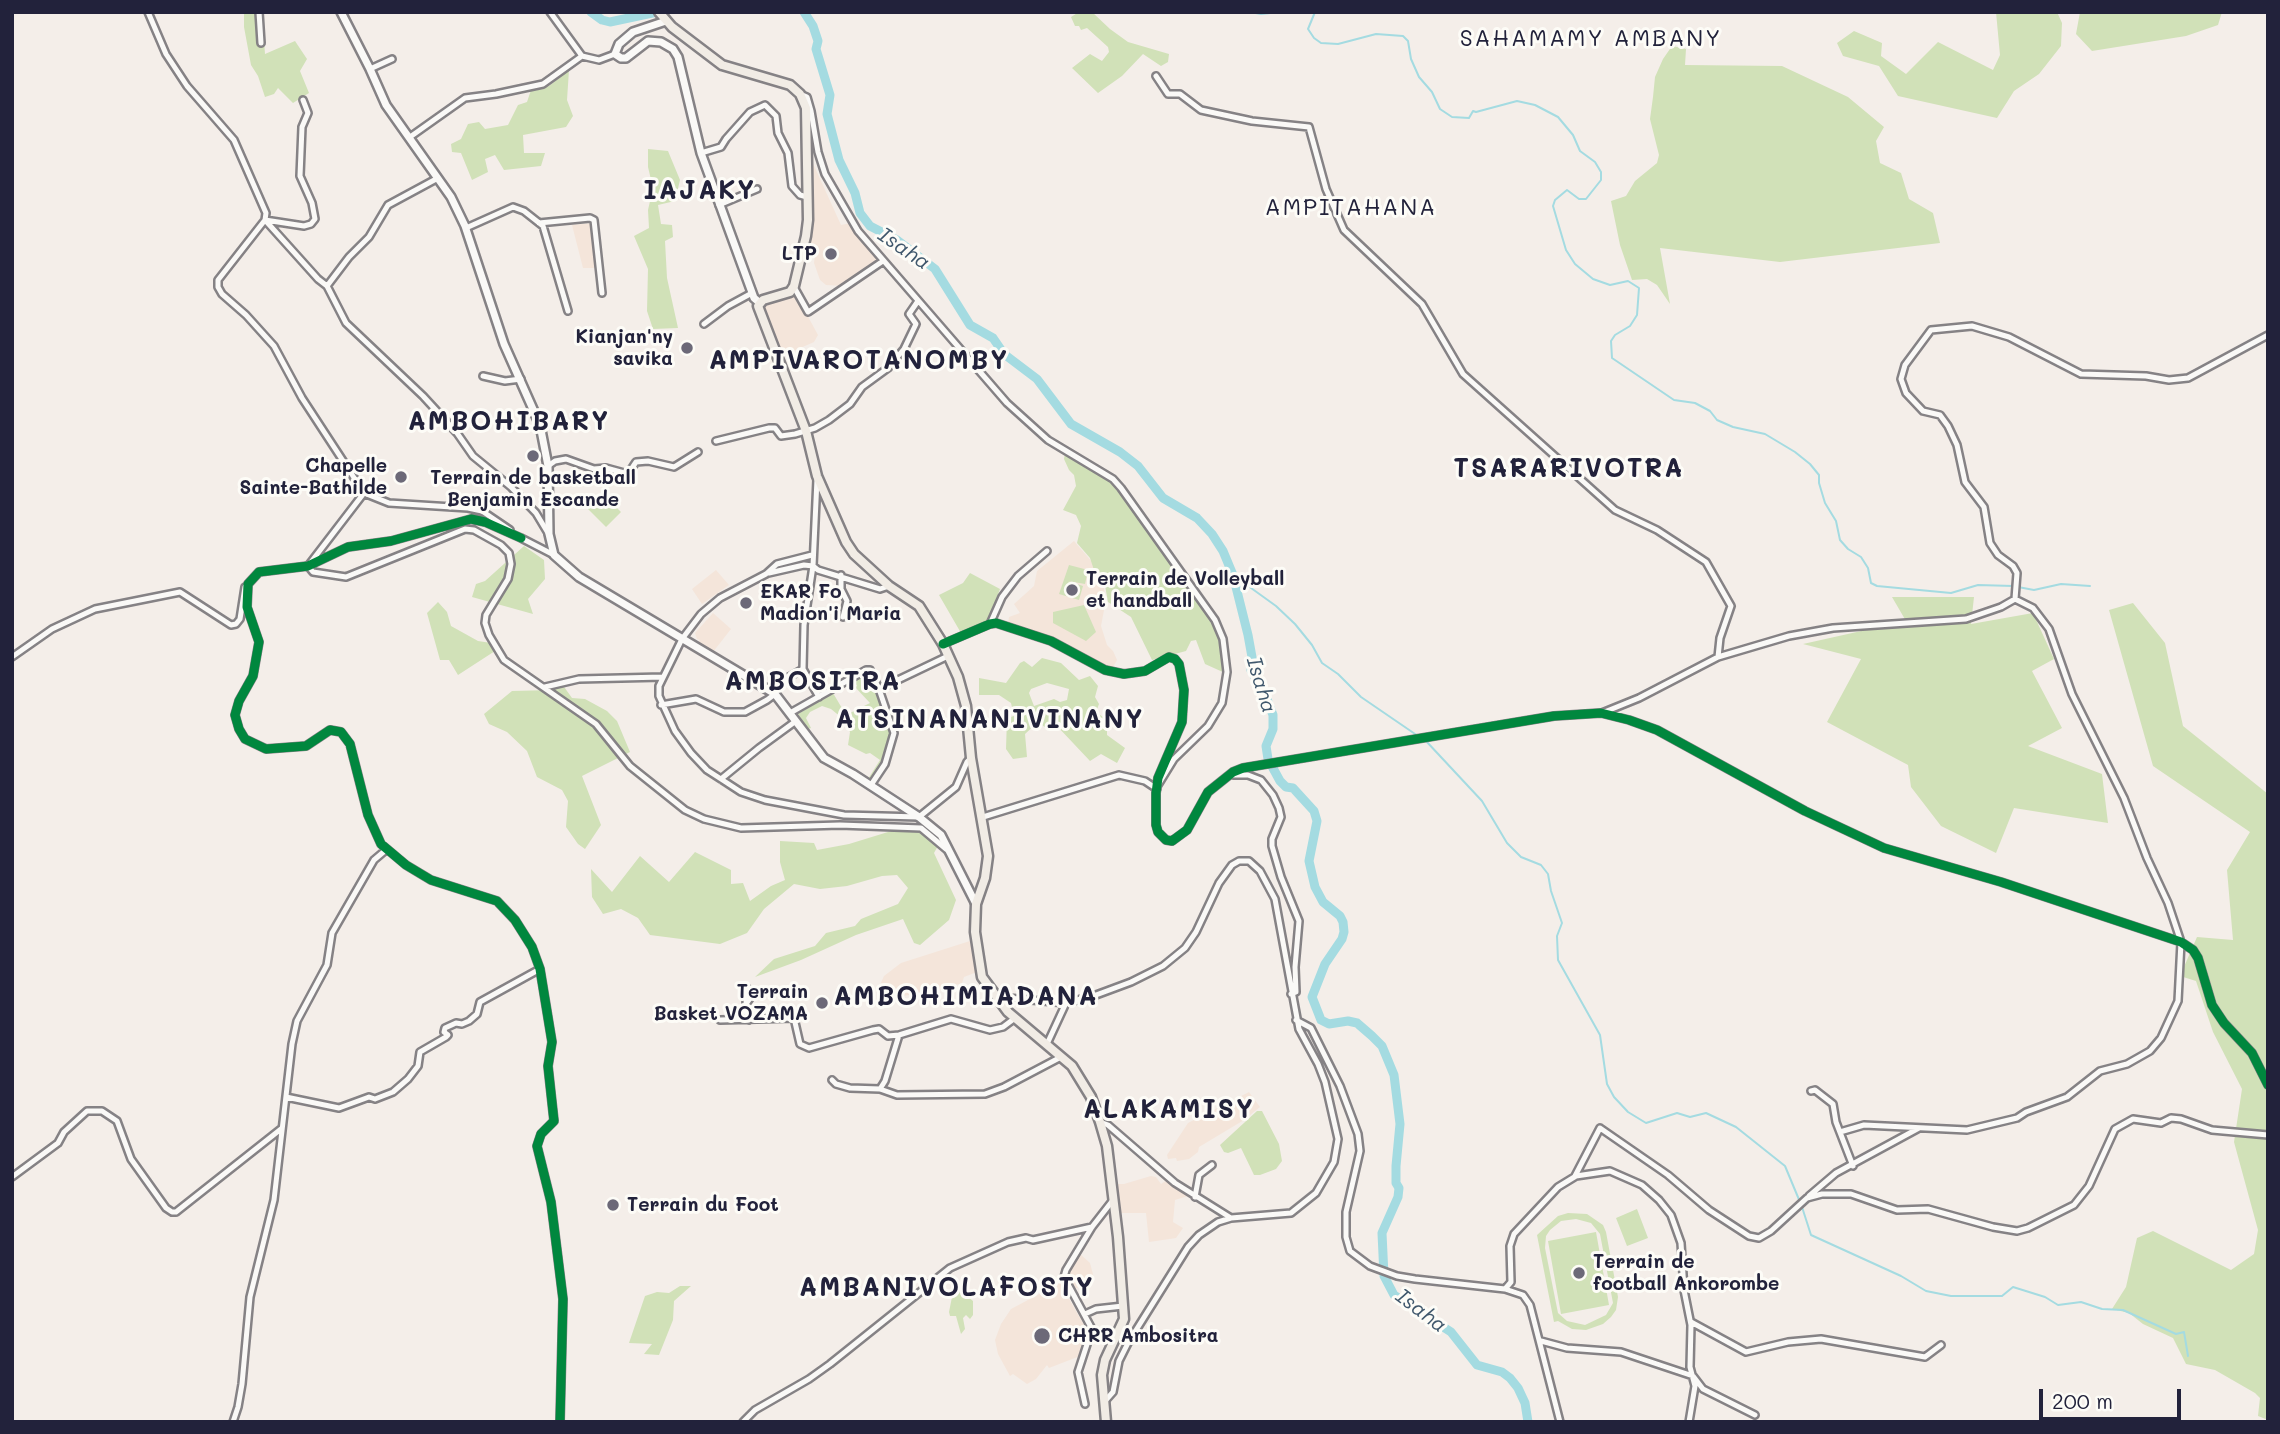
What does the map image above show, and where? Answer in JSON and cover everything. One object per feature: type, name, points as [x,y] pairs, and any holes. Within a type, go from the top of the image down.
[{"type":"main road","points":[[663,18],[722,65],[790,85],[800,94],[806,108],[806,236],[793,286],[785,295],[763,300],[758,306],[806,431],[817,476],[846,542],[854,554],[889,586],[919,606],[943,644],[958,677],[966,706],[971,758],[983,817],[988,866],[976,904],[975,932],[980,970],[986,984],[1003,1007],[1047,1044],[1083,1080],[1100,1122],[1107,1146],[1124,1320],[1104,1360],[1102,1375],[1106,1422]]},
{"type":"street","points":[[148,12],[166,54],[187,86],[234,139],[266,213],[265,220],[218,280],[222,295],[246,315],[274,346],[302,398],[364,493],[389,503],[482,511],[521,538]]},
{"type":"street","points":[[258,12],[261,43]]},
{"type":"street","points":[[341,12],[386,105],[451,197],[466,228],[504,344],[540,425],[548,466],[549,534],[554,555]]},
{"type":"street","points":[[550,12],[582,56],[599,60],[615,54],[619,44],[633,32],[663,18]]},
{"type":"street","points":[[615,54],[626,58],[648,41],[661,42],[673,49],[678,57],[701,153],[752,293],[760,303]]},
{"type":"street","points":[[410,137],[465,98],[543,84],[582,56]]},
{"type":"street","points":[[370,69],[392,59]]},
{"type":"street","points":[[1156,76],[1168,94],[1180,94],[1201,110],[1252,121],[1309,127],[1326,189],[1344,230],[1422,304],[1463,374],[1615,510],[1657,530],[1706,562],[1731,606],[1720,638],[1718,657]]},
{"type":"street","points":[[800,94],[807,97],[825,174],[858,231],[1007,403],[1037,431],[1113,479],[1215,620],[1223,639],[1227,673],[1222,704],[1208,726],[1174,759],[1157,788]]},
{"type":"street","points":[[265,220],[304,226],[315,219],[312,203],[300,176],[302,127],[308,113],[303,100]]},
{"type":"street","points":[[701,153],[721,147],[750,112],[765,106],[776,116],[778,132],[786,145],[792,186],[800,195],[807,197]]},
{"type":"street","points":[[327,286],[349,257],[369,237],[388,205],[438,178]]},
{"type":"street","points":[[719,205],[757,189]]},
{"type":"street","points":[[466,228],[513,207],[524,211],[539,223],[548,237],[568,311]]},
{"type":"street","points":[[539,223],[590,218],[594,220],[601,293]]},
{"type":"street","points":[[265,220],[327,286],[346,323],[423,396],[457,433],[473,456],[511,487],[536,513],[549,534]]},
{"type":"street","points":[[793,286],[808,312],[883,261]]},
{"type":"street","points":[[704,324],[728,306],[752,293]]},
{"type":"street","points":[[716,441],[769,428],[775,428],[781,436],[806,431],[838,413],[850,404],[862,387],[888,368],[910,341],[916,324],[909,314],[918,301]]},
{"type":"street","points":[[2015,599],[2018,580],[2013,566],[1998,555],[1990,543],[1984,507],[1965,482],[1957,445],[1948,426],[1940,415],[1923,411],[1906,393],[1901,379],[1905,365],[1925,336],[1931,330],[1972,326],[2009,337],[2081,374],[2146,376],[2169,380],[2188,378],[2268,335]]},
{"type":"street","points":[[483,376],[505,381],[521,379]]},
{"type":"street","points":[[548,466],[555,461],[566,459],[594,469],[606,468],[628,474],[636,462],[648,461],[674,467],[698,452]]},
{"type":"street","points":[[817,476],[813,566],[804,625],[803,669],[819,697]]},
{"type":"street","points":[[308,566],[364,493]]},
{"type":"street","points":[[12,657],[52,629],[95,609],[180,592],[230,625],[236,624],[240,619],[244,589],[253,576],[267,569],[308,566],[348,547],[391,541],[471,519],[485,522],[554,555],[579,577],[775,694],[824,758],[871,785],[941,835],[976,904]]},
{"type":"street","points":[[308,566],[313,572],[346,577],[456,532],[474,530],[501,545],[509,553],[511,564],[504,586],[486,615],[489,635],[504,660],[596,724],[639,774],[685,810],[704,819],[741,828],[839,825],[921,828],[945,849],[949,849]]},
{"type":"street","points":[[990,624],[1002,597],[1018,576],[1047,551]]},
{"type":"street","points":[[812,555],[777,564],[766,574],[709,606],[682,639],[659,685],[661,705],[675,732],[691,753],[707,770],[741,792],[765,800],[844,815],[919,817],[956,787],[971,758]]},
{"type":"street","points":[[766,574],[804,565],[880,589],[889,586]]},
{"type":"street","points":[[841,575],[841,589],[847,601],[843,617]]},
{"type":"street","points":[[248,584],[247,607],[259,642],[253,676],[239,701],[235,715],[245,739],[266,750],[306,746],[330,730],[341,732],[350,744],[374,831],[387,849],[418,874],[497,901],[515,920],[532,947],[540,969],[552,1042],[548,1077],[554,1121],[541,1135],[537,1146],[551,1202],[563,1299],[560,1422]]},
{"type":"street","points":[[1601,713],[1639,698],[1718,657],[1789,636],[1833,628],[1966,618],[2001,607],[2015,599]]},
{"type":"street","points":[[1840,1132],[1864,1125],[1967,1130],[2017,1118],[2067,1097],[2100,1071],[2127,1064],[2150,1051],[2166,1029],[2178,1001],[2181,942],[2168,903],[2124,798],[2072,694],[2049,629],[2033,608],[2015,599]]},
{"type":"street","points":[[943,644],[996,623],[1051,641],[1105,670],[1124,674],[1145,671],[1168,657],[1175,659],[1179,664],[1184,690],[1182,722],[1158,778],[1157,788],[1158,832],[1162,838],[1172,841],[1186,830],[1208,792],[1243,768],[1554,716],[1601,713],[1629,720],[1657,730],[1805,811],[1884,848],[2001,882],[2181,942],[2193,950],[2198,958],[2212,1005],[2224,1023],[2252,1053],[2268,1085]]},
{"type":"street","points":[[880,689],[948,656]]},
{"type":"street","points":[[661,705],[696,699],[732,714],[744,712],[775,694],[780,682],[803,669]]},
{"type":"street","points":[[790,713],[870,670],[880,689],[894,733],[885,764],[871,785]]},
{"type":"street","points":[[544,687],[579,679],[663,677]]},
{"type":"street","points":[[721,779],[796,721]]},
{"type":"street","points":[[983,817],[1119,775],[1145,781],[1157,788]]},
{"type":"street","points":[[1227,777],[1248,775],[1261,780],[1279,808],[1281,817],[1272,846],[1299,921],[1296,992],[1291,994]]},
{"type":"street","points":[[233,1422],[239,1407],[250,1297],[274,1200],[281,1129],[297,1021],[327,965],[332,933],[374,860],[387,849]]},
{"type":"street","points":[[996,997],[1066,1003],[1119,987],[1163,966],[1191,940],[1219,883],[1232,865],[1239,861],[1249,861],[1269,885],[1279,914],[1296,1020],[1325,1082],[1339,1139],[1334,1162],[1315,1194],[1291,1213],[1231,1218],[1218,1222],[1199,1235],[1188,1247],[1128,1343],[1119,1361],[1113,1392],[1105,1401]]},
{"type":"street","points":[[286,1097],[339,1108],[393,1092],[418,1066],[420,1052],[446,1037],[445,1028],[469,1021],[477,1014],[480,1002],[540,969]]},
{"type":"street","points":[[747,988],[746,1012],[750,1020]]},
{"type":"street","points":[[747,1004],[755,990]]},
{"type":"street","points":[[1047,1044],[1066,1003]]},
{"type":"street","points":[[720,1020],[794,1018],[800,1044],[809,1048],[879,1029],[888,1036],[900,1035],[951,1019],[990,1030],[1003,1027],[1015,1018]]},
{"type":"street","points":[[1296,1020],[1311,1028],[1340,1086],[1358,1134],[1360,1152],[1346,1212],[1346,1237],[1350,1251],[1370,1266],[1397,1276],[1505,1289],[1523,1295],[1530,1305],[1541,1341],[1560,1422]]},
{"type":"street","points":[[880,1089],[900,1035]]},
{"type":"street","points":[[832,1080],[850,1088],[880,1089],[897,1095],[985,1094],[1061,1057]]},
{"type":"street","points":[[1811,1091],[1815,1090],[1829,1099],[1853,1166]]},
{"type":"street","points":[[12,1177],[58,1143],[64,1132],[87,1111],[102,1111],[117,1121],[131,1158],[166,1208],[176,1212],[281,1129]]},
{"type":"street","points":[[1803,1202],[1822,1194],[1851,1194],[1904,1211],[1928,1209],[2017,1231],[2074,1205],[2089,1186],[2115,1129],[2133,1119],[2161,1123],[2171,1118],[2181,1119],[2212,1130],[2268,1135]]},
{"type":"street","points":[[1100,1122],[1108,1125],[1175,1183],[1231,1218]]},
{"type":"street","points":[[1574,1177],[1600,1128],[1668,1175],[1709,1210],[1749,1236],[1759,1238],[1771,1231],[1836,1173],[1920,1128]]},
{"type":"street","points":[[1195,1197],[1199,1174],[1212,1165]]},
{"type":"street","points":[[1505,1289],[1511,1282],[1510,1246],[1514,1234],[1558,1188],[1574,1177],[1591,1172],[1610,1171],[1642,1185],[1671,1214],[1681,1243],[1684,1290],[1691,1322],[1690,1367],[1695,1386],[1689,1422]]},
{"type":"street","points":[[1084,1405],[1078,1372],[1092,1329],[1064,1277],[1092,1227],[1113,1200]]},
{"type":"street","points":[[743,1422],[755,1410],[830,1364],[950,1268],[1008,1242],[1026,1238],[1034,1240],[1092,1227]]},
{"type":"street","points":[[1085,1314],[1096,1309],[1123,1306]]},
{"type":"street","points":[[1691,1322],[1746,1352],[1788,1342],[1821,1339],[1925,1357],[1941,1345]]},
{"type":"street","points":[[1541,1341],[1567,1348],[1620,1352],[1693,1376],[1703,1389],[1755,1415]]},
{"type":"shaded area","points":[[811,159],[841,225],[851,223],[881,262],[844,286],[826,285],[820,280],[814,263],[816,247],[807,241]]},
{"type":"shaded area","points":[[593,223],[595,268],[583,268],[572,225]]},
{"type":"shaded area","points":[[791,295],[798,298],[818,335],[814,342],[780,357],[761,309],[765,301]]},
{"type":"shaded area","points":[[1074,541],[1093,563],[1104,588],[1105,605],[1101,626],[1107,645],[1117,660],[1112,669],[1052,639],[1008,624],[1009,617],[1020,613],[1014,604],[1034,586],[1037,571]]},
{"type":"shaded area","points":[[716,570],[729,585],[702,604],[692,589]]},
{"type":"shaded area","points":[[713,613],[731,629],[713,652],[698,642],[700,640],[695,633]]},
{"type":"shaded area","points":[[970,941],[977,972],[964,977],[962,983],[941,990],[896,997],[894,993],[880,991],[884,976],[901,963]]},
{"type":"shaded area","points":[[1249,1092],[1260,1107],[1199,1147],[1198,1152],[1189,1159],[1168,1159],[1167,1155],[1188,1123]]},
{"type":"shaded area","points":[[1156,1177],[1161,1184],[1167,1180],[1188,1196],[1175,1200],[1173,1222],[1183,1228],[1176,1238],[1149,1242],[1146,1213],[1118,1213],[1116,1184]]},
{"type":"shaded area","name":"CHRR Ambositra","points":[[1079,1253],[1090,1263],[1094,1278],[1090,1283],[1074,1289],[1068,1272]]},
{"type":"shaded area","name":"CHRR Ambositra","points":[[1060,1283],[1088,1332],[1080,1356],[1049,1368],[1047,1365],[1036,1379],[1027,1384],[1013,1374],[1010,1376],[998,1354],[995,1340],[1011,1309]]},
{"type":"green space","points":[[244,12],[262,12],[265,54],[295,41],[307,59],[300,71],[309,93],[293,103],[278,88],[274,94],[265,97],[251,65]]},
{"type":"green space","points":[[1079,12],[1092,12],[1128,42],[1169,54],[1168,62],[1161,66],[1143,54],[1122,76],[1098,93],[1072,68],[1090,54],[1102,61],[1109,52],[1108,47],[1087,28],[1081,30],[1079,26],[1075,26],[1071,17]]},
{"type":"green space","points":[[1996,12],[2057,12],[2062,23],[2061,46],[2039,74],[2014,91],[1997,118],[1898,96],[1879,66],[1843,56],[1837,43],[1854,31],[1882,43],[1881,56],[1906,74],[1938,42],[1993,70],[2000,55]]},
{"type":"green space","points":[[2080,12],[2222,12],[2218,25],[2186,36],[2092,51],[2076,34]]},
{"type":"green space","points":[[1672,46],[1686,49],[1685,65],[1782,66],[1848,97],[1884,127],[1876,141],[1880,163],[1901,173],[1909,199],[1933,213],[1940,243],[1780,262],[1660,248],[1670,304],[1657,285],[1647,279],[1632,280],[1620,245],[1611,201],[1626,196],[1635,181],[1657,163],[1659,155],[1650,119],[1655,77]]},
{"type":"green space","points":[[569,70],[567,100],[573,116],[566,127],[523,135],[524,153],[545,153],[541,166],[504,170],[495,155],[485,159],[488,172],[472,180],[461,153],[452,152],[451,144],[461,139],[468,124],[479,122],[485,129],[508,125],[518,105],[527,102],[531,90],[549,86]]},
{"type":"green space","points":[[648,149],[668,151],[680,180],[675,201],[658,205],[661,224],[672,225],[673,237],[665,241],[667,278],[678,328],[653,329],[647,311],[648,269],[634,236],[649,228],[648,210],[653,188],[648,167]]},
{"type":"green space","points":[[1065,453],[1112,480],[1119,489],[1214,621],[1221,640],[1225,673],[1205,664],[1196,640],[1191,641],[1186,651],[1152,660],[1131,617],[1108,602],[1104,580],[1095,573],[1090,558],[1077,543],[1081,526],[1076,515],[1063,510],[1076,486],[1074,475],[1064,459]]},
{"type":"green space","points":[[603,494],[621,512],[606,527],[588,509]]},
{"type":"green space","points":[[524,546],[544,560],[545,579],[528,599],[533,614],[472,597],[476,584],[485,581]]},
{"type":"green space","points":[[1069,565],[1088,570],[1085,584],[1068,581],[1083,586],[1079,600],[1059,594]]},
{"type":"green space","points":[[970,573],[1000,589],[988,621],[961,633],[939,595],[963,583]]},
{"type":"green space","points":[[1892,597],[1974,597],[1971,624],[2033,613],[2054,659],[2032,671],[2062,728],[2028,746],[2102,774],[2108,823],[2014,808],[1996,853],[1941,826],[1911,787],[1908,765],[1827,722],[1861,659],[1803,644],[1906,621]]},
{"type":"green space","points":[[438,602],[447,612],[451,626],[478,641],[491,643],[495,651],[458,675],[449,660],[440,660],[427,613]]},
{"type":"green space","points":[[2133,603],[2165,643],[2183,726],[2268,794],[2268,1420],[2258,1416],[2260,1398],[2255,1393],[2215,1370],[2186,1364],[2173,1338],[2143,1324],[2129,1313],[2112,1309],[2126,1287],[2137,1238],[2153,1231],[2231,1270],[2254,1254],[2258,1230],[2234,1142],[2242,1089],[2213,1032],[2196,981],[2180,976],[2197,937],[2233,940],[2227,870],[2250,832],[2153,766],[2109,610]]},
{"type":"green space","points":[[1084,605],[1096,632],[1086,641],[1053,623],[1053,612]]},
{"type":"green space","points":[[1042,658],[1061,663],[1079,680],[1090,676],[1098,686],[1095,697],[1099,704],[1096,712],[1103,717],[1099,726],[1125,748],[1117,763],[1101,754],[1090,761],[1057,726],[1050,731],[1038,722],[1025,734],[1027,757],[1013,759],[1006,749],[1007,718],[1014,716],[1011,703],[999,695],[979,695],[979,678],[1006,683],[1020,663],[1024,661],[1032,667]],"holes":[[[1047,683],[1069,689],[1067,700],[1060,702],[1054,699],[1034,706],[1029,693],[1031,689]]]},
{"type":"green space","points":[[867,672],[874,681],[892,733],[883,762],[871,781],[868,779],[880,760],[848,745],[850,732],[842,718],[822,706],[810,712],[806,718],[811,728],[808,729],[798,714],[833,693],[846,715],[870,703],[855,687],[857,686],[853,679]]},
{"type":"green space","points":[[562,684],[572,698],[585,699],[607,711],[617,721],[630,752],[582,776],[601,825],[585,849],[566,827],[568,801],[562,790],[537,777],[527,751],[507,732],[489,724],[484,714],[512,691],[553,690]]},
{"type":"green space","points":[[901,828],[923,830],[939,844],[934,853],[956,900],[949,920],[920,945],[914,943],[903,919],[856,935],[755,977],[774,959],[815,946],[826,933],[855,926],[861,919],[898,904],[908,888],[897,875],[820,889],[794,884],[764,909],[747,933],[720,944],[650,935],[638,918],[621,909],[603,914],[592,897],[591,869],[612,892],[640,856],[669,882],[695,852],[731,870],[731,884],[743,883],[750,901],[785,880],[780,862],[780,841],[814,843],[817,850],[849,844]]},
{"type":"green space","points":[[1257,1111],[1262,1111],[1279,1144],[1282,1161],[1276,1169],[1254,1175],[1241,1148],[1228,1153],[1224,1152],[1220,1145]]},
{"type":"green space","points":[[1637,1209],[1648,1238],[1627,1246],[1616,1218]]},
{"type":"green space","points":[[1568,1213],[1587,1214],[1603,1225],[1606,1232],[1618,1297],[1616,1310],[1603,1324],[1586,1330],[1572,1329],[1558,1321],[1554,1322],[1537,1235],[1558,1216]],"holes":[[[1576,1219],[1591,1223],[1600,1234],[1613,1303],[1606,1315],[1585,1325],[1567,1321],[1558,1313],[1545,1248],[1546,1236],[1561,1221]]]},
{"type":"green space","name":"Terrain de football Ankorombe","points":[[1596,1232],[1609,1305],[1561,1314],[1548,1241]]},
{"type":"green space","points":[[955,1282],[966,1284],[970,1294],[967,1296],[973,1301],[973,1315],[970,1319],[966,1315],[963,1318],[965,1329],[961,1334],[956,1316],[950,1316],[949,1312]]},
{"type":"green space","points":[[680,1286],[691,1286],[674,1301],[673,1320],[659,1355],[644,1354],[652,1344],[629,1343],[645,1296],[657,1292],[669,1293]]},
{"type":"waterway","name":"Isaha","points":[[591,12],[610,22],[657,12]]},
{"type":"waterway","name":"Isaha","points":[[804,12],[818,41],[816,49],[830,95],[827,114],[839,160],[855,193],[860,213],[870,226],[897,240],[935,269],[970,325],[993,338],[1004,354],[1037,379],[1071,424],[1120,452],[1138,466],[1163,498],[1197,518],[1223,551],[1233,575],[1248,635],[1252,657],[1251,670],[1273,715],[1273,729],[1266,746],[1268,759],[1280,781],[1286,787],[1293,788],[1314,811],[1317,821],[1309,861],[1315,887],[1323,902],[1340,916],[1343,922],[1342,939],[1325,964],[1312,997],[1321,1020],[1329,1024],[1348,1021],[1357,1023],[1372,1036],[1382,1046],[1394,1075],[1400,1124],[1396,1166],[1396,1183],[1399,1188],[1398,1197],[1382,1233],[1384,1276],[1394,1295],[1451,1332],[1477,1365],[1502,1372],[1510,1378],[1525,1403],[1528,1422]]},
{"type":"waterway","points":[[1250,12],[1280,12]]},
{"type":"waterway","points":[[1315,12],[1308,29],[1321,43],[1338,44],[1376,34],[1403,36],[1408,41],[1411,59],[1419,77],[1432,92],[1440,109],[1452,117],[1469,118],[1473,111],[1517,101],[1535,105],[1558,117],[1573,135],[1580,151],[1595,162],[1601,172],[1601,180],[1586,199],[1579,199],[1567,190],[1555,200],[1553,206],[1566,250],[1575,264],[1593,279],[1610,285],[1628,281],[1639,288],[1637,315],[1630,326],[1615,335],[1611,341],[1612,358],[1674,400],[1695,403],[1710,411],[1717,420],[1733,427],[1765,434],[1810,464],[1819,475],[1825,503],[1836,521],[1840,540],[1861,557],[1868,568],[1871,583],[1877,586],[1951,593],[1978,585],[2013,586]]},
{"type":"waterway","points":[[1233,575],[1276,606],[1295,624],[1322,663],[1338,674],[1361,697],[1418,736]]},
{"type":"waterway","points":[[2018,587],[2034,590],[2061,584],[2090,586]]},
{"type":"waterway","points":[[1426,741],[1482,801],[1507,843],[1521,857],[1541,865],[1548,874],[1562,923],[1557,936],[1558,960],[1600,1035],[1607,1084],[1614,1097],[1628,1112],[1646,1123],[1677,1113],[1690,1117],[1706,1113],[1736,1127],[1785,1166],[1800,1202]]},
{"type":"waterway","points":[[1802,1207],[1811,1235],[1901,1276],[1926,1291],[1951,1296],[2002,1296],[2013,1287],[2045,1297],[2058,1305],[2081,1302],[2102,1309],[2123,1310],[2176,1334],[2184,1332],[2188,1356]]},
{"type":"cycle path","points":[[521,538],[485,522],[471,519],[391,541],[348,547],[308,566],[259,572],[248,584],[247,607],[259,642],[253,676],[239,701],[235,715],[245,739],[266,749],[306,746],[330,730],[341,732],[350,744],[368,815],[381,844],[406,865],[431,880],[497,901],[515,920],[532,947],[540,969],[552,1042],[548,1066],[554,1121],[541,1134],[537,1146],[551,1202],[563,1299],[560,1422]]},
{"type":"cycle path","points":[[943,644],[996,623],[1051,641],[1105,670],[1124,674],[1145,671],[1169,657],[1175,659],[1179,664],[1184,690],[1182,722],[1158,778],[1156,793],[1158,832],[1166,840],[1172,841],[1187,830],[1208,792],[1233,772],[1243,768],[1554,716],[1601,713],[1629,720],[1657,730],[1805,811],[1884,848],[2001,882],[2181,942],[2193,950],[2198,958],[2212,1005],[2224,1023],[2252,1053],[2268,1085]]},
{"type":"place","name":"LTP","points":[[831,254]]},
{"type":"place","name":"Kianjan'ny savika","points":[[687,348]]},
{"type":"place","name":"Terrain de basketball Benjamin Escande","points":[[533,456]]},
{"type":"place","name":"Chapelle Sainte-Bathilde","points":[[401,477]]},
{"type":"place","name":"Terrain de Volleyball et handball","points":[[1072,590]]},
{"type":"place","name":"EKAR Fo Madion'i Maria","points":[[746,603]]},
{"type":"place","name":"Terrain Basket VOZAMA","points":[[822,1003]]},
{"type":"place","name":"Terrain du Foot","points":[[613,1205]]},
{"type":"place","name":"Terrain de football Ankorombe","points":[[1579,1273]]},
{"type":"place","name":"CHRR Ambositra","points":[[1042,1336]]},
{"type":"district","name":"SAHAMAMY AMBANY","points":[[1591,39]]},
{"type":"district","name":"IAJAKY","points":[[700,191]]},
{"type":"district","name":"AMPITAHANA","points":[[1351,208]]},
{"type":"district","name":"AMPIVAROTANOMBY","points":[[859,361]]},
{"type":"district","name":"AMBOHIBARY","points":[[509,422]]},
{"type":"district","name":"TSARARIVOTRA","points":[[1569,469]]},
{"type":"district","name":"AMBOSITRA","points":[[813,682]]},
{"type":"district","name":"ATSINANANIVINANY","points":[[990,720]]},
{"type":"district","name":"AMBOHIMIADANA","points":[[966,997]]},
{"type":"district","name":"ALAKAMISY","points":[[1169,1110]]},
{"type":"district","name":"AMBANIVOLAFOSTY","points":[[947,1288]]}]
